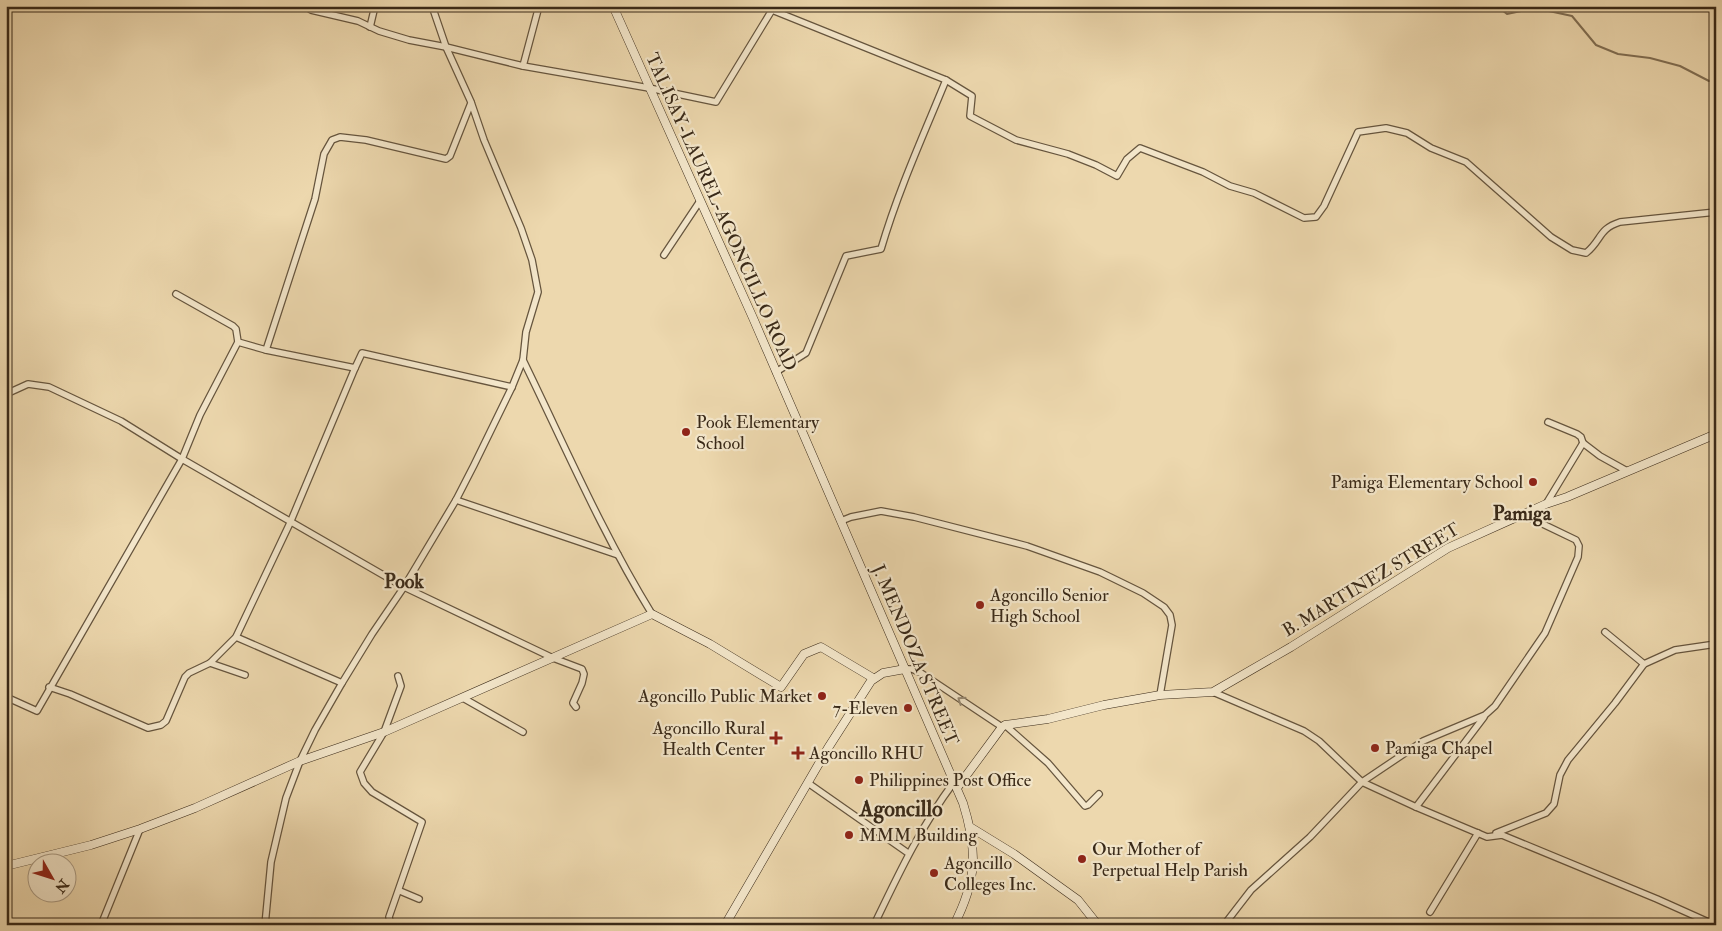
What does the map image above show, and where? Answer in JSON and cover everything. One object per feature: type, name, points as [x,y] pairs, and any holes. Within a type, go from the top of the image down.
[{"type":"street","points":[[305,6],[311,10],[358,21],[409,40],[523,66],[650,88],[716,102],[772,10],[946,80],[972,96],[970,116],[1016,140],[1068,154],[1117,176],[1127,159],[1140,148],[1203,172],[1230,186],[1254,193],[1304,218],[1316,217],[1324,206],[1358,132],[1386,128],[1407,134],[1431,148],[1466,162],[1551,237],[1572,250],[1586,253],[1594,246],[1602,232],[1609,226],[1620,222],[1716,212]]},
{"type":"street","points":[[370,27],[375,6]]},
{"type":"street","points":[[265,925],[270,862],[286,798],[300,760],[342,683],[404,587],[456,500],[512,387],[523,360],[526,332],[538,292],[532,260],[521,228],[484,140],[471,102],[446,47],[432,6]]},
{"type":"street","points":[[523,66],[539,6]]},
{"type":"street","name":"TALISAY-LAUREL-AGONCILLO ROAD","points":[[613,6],[801,430]]},
{"type":"street","points":[[776,372],[806,352],[846,256],[881,249],[912,162],[946,80]]},
{"type":"street","points":[[266,350],[315,199],[324,154],[332,140],[340,137],[366,140],[446,159],[450,156],[471,102]]},
{"type":"street","points":[[664,255],[700,201]]},
{"type":"street","points":[[6,697],[37,711],[49,687],[182,459],[200,415],[238,342],[236,329],[233,326],[176,294]]},
{"type":"street","points":[[238,342],[266,350],[355,368]]},
{"type":"street","points":[[49,687],[70,694],[148,728],[157,727],[166,721],[185,677],[189,673],[210,664],[236,637],[290,523],[362,353],[512,387]]},
{"type":"street","points":[[523,360],[618,555],[652,614],[710,644],[781,687],[804,654],[821,647],[873,678]]},
{"type":"street","points":[[6,394],[28,384],[49,387],[121,421],[290,523],[404,587],[582,670],[584,674],[582,683],[572,703],[576,707]]},
{"type":"street","points":[[1548,422],[1578,434],[1583,442],[1600,456],[1627,471]]},
{"type":"street","name":"J. MENDOZA STREET","points":[[801,430],[955,785],[970,827],[974,862],[970,888],[954,925]]},
{"type":"street","name":"B. MARTINEZ STREET","points":[[1213,692],[1291,647],[1448,548],[1522,514],[1716,434]]},
{"type":"street","points":[[1546,504],[1583,442]]},
{"type":"street","points":[[456,500],[618,555]]},
{"type":"street","points":[[841,521],[881,511],[914,518],[1027,546],[1100,572],[1143,593],[1164,607],[1170,615],[1172,625],[1160,695]]},
{"type":"street","points":[[1416,807],[1485,715],[1495,706],[1545,633],[1578,557],[1579,546],[1576,540],[1522,514]]},
{"type":"street","points":[[6,866],[91,845],[195,808],[300,760],[384,732],[652,614]]},
{"type":"street","points":[[1605,632],[1644,664]]},
{"type":"street","points":[[236,637],[342,683]]},
{"type":"street","points":[[1487,837],[1546,813],[1554,804],[1560,775],[1568,760],[1616,703],[1644,664],[1675,650],[1716,644]]},
{"type":"street","points":[[210,664],[245,675]]},
{"type":"street","points":[[724,925],[828,748],[873,678],[883,673],[905,669],[921,673],[1003,726],[1048,763],[1085,806],[1098,794]]},
{"type":"street","points":[[391,925],[389,917],[400,891],[422,822],[372,792],[364,783],[360,772],[384,732],[401,686],[398,676]]},
{"type":"street","points":[[874,925],[908,853],[922,829],[1003,726],[1048,719],[1104,705],[1160,695],[1213,692],[1304,731],[1319,741],[1362,782],[1478,834],[1487,837],[1502,835],[1715,925]]},
{"type":"street","points":[[463,698],[523,732]]},
{"type":"street","points":[[1224,925],[1251,890],[1310,837],[1362,782],[1423,741],[1485,715]]},
{"type":"street","points":[[808,783],[908,853]]},
{"type":"street","points":[[970,827],[1014,854],[1078,900],[1098,925]]},
{"type":"street","points":[[101,925],[140,829]]},
{"type":"street","points":[[1430,912],[1478,834]]},
{"type":"street","points":[[400,891],[420,899]]},
{"type":"waterway","points":[[1497,6],[1507,14],[1535,8],[1572,16],[1596,45],[1618,54],[1650,58],[1680,66],[1709,81],[1716,80]]},
{"type":"place","name":"Pook Elementary School","points":[[686,432]]},
{"type":"place","name":"Pamiga Elementary School","points":[[1533,482]]},
{"type":"place","name":"Agoncillo Senior High School","points":[[980,605]]},
{"type":"place","name":"Agoncillo Public Market","points":[[822,696]]},
{"type":"place","name":"7-Eleven","points":[[908,708]]},
{"type":"place","name":"Agoncillo Rural Health Center","points":[[776,738]]},
{"type":"place","name":"Pamiga Chapel","points":[[1375,748]]},
{"type":"place","name":"Agoncillo RHU","points":[[798,753]]},
{"type":"place","name":"Philippines Post Office","points":[[859,780]]},
{"type":"place","name":"MMM Building","points":[[849,835]]},
{"type":"place","name":"Our Mother of Perpetual Help Parish","points":[[1082,859]]},
{"type":"place","name":"Agoncillo Colleges Inc.","points":[[934,873]]},
{"type":"district","name":"Pamiga","points":[[1522,513]]},
{"type":"district","name":"Pook","points":[[404,581]]},
{"type":"district","name":"Agoncillo","points":[[901,809]]}]
